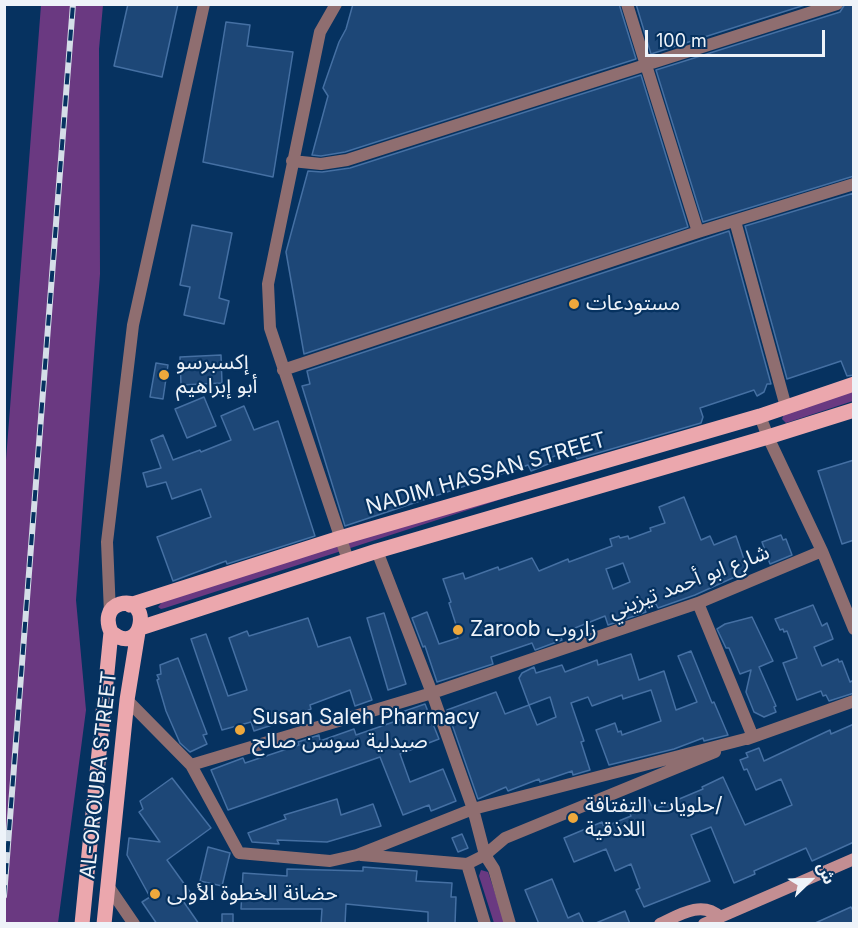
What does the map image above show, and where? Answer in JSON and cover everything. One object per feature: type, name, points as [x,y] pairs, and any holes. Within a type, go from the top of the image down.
[{"type":"main road","name":"NADIM HASSAN STREET","points":[[130,604],[340,538],[760,416],[854,384]]},
{"type":"main road","name":"NADIM HASSAN STREET","points":[[139,630],[377,551],[854,410]]},
{"type":"main road","points":[[130,604],[135,607],[141,617],[139,630],[127,638],[121,638],[111,632],[107,621],[110,613],[119,605],[130,604]]},
{"type":"main road","name":"AL-OROUBA STREET","points":[[104,924],[127,700],[139,630]]},
{"type":"main road","name":"AL-OROUBA STREET","points":[[82,924],[111,632]]},
{"type":"main road","points":[[704,924],[721,920],[854,859]]},
{"type":"main road","points":[[660,924],[697,909],[710,909],[721,920]]},
{"type":"street","points":[[110,613],[107,542],[133,325],[204,4]]},
{"type":"street","points":[[336,4],[320,32],[268,284],[270,328],[348,560]]},
{"type":"street","points":[[627,4],[698,232]]},
{"type":"street","points":[[292,161],[321,164],[347,160],[837,4]]},
{"type":"street","points":[[283,370],[698,232],[854,184]]},
{"type":"street","points":[[735,221],[786,407]]},
{"type":"street","points":[[760,416],[822,551],[854,628]]},
{"type":"street","points":[[377,551],[432,693],[473,809],[485,855],[494,869],[510,924]]},
{"type":"street","name":"شارع ابو أحمد تيزيني","points":[[191,765],[432,693],[698,603],[822,551]]},
{"type":"street","points":[[108,581],[130,604]]},
{"type":"street","points":[[698,603],[753,737]]},
{"type":"street","points":[[127,700],[191,765],[239,853],[330,861],[357,855],[473,809],[753,737]]},
{"type":"street","points":[[357,855],[467,864],[485,855],[505,838],[753,737],[854,701]]},
{"type":"street","points":[[467,864],[485,924]]},
{"type":"street","points":[[108,886],[134,924]]},
{"type":"shaded area","points":[[41,5],[103,5],[99,49],[100,274],[76,600],[86,710],[58,923],[5,924],[5,473]]},
{"type":"shaded area","points":[[853,391],[853,401],[786,423],[782,419],[784,414]]},
{"type":"shaded area","points":[[732,418],[573,476],[165,608],[158,607],[163,601]]},
{"type":"shaded area","points":[[481,870],[488,872],[505,923],[494,923],[479,876]]},
{"type":"building","points":[[128,4],[178,4],[162,77],[114,66]]},
{"type":"building","points":[[353,4],[619,4],[636,59],[345,152],[321,156],[312,155],[328,96],[323,88],[339,42],[346,29]]},
{"type":"building","points":[[636,4],[808,4],[651,54]]},
{"type":"building","points":[[845,4],[854,4],[854,176],[703,222],[656,70],[840,12]]},
{"type":"building","points":[[226,22],[250,25],[247,46],[293,52],[273,177],[203,162]]},
{"type":"building","points":[[641,75],[688,227],[304,354],[286,252],[308,171],[322,172],[350,168]]},
{"type":"building","points":[[854,193],[854,375],[847,376],[841,361],[787,379],[745,226]]},
{"type":"building","points":[[192,225],[232,233],[219,298],[229,301],[224,324],[184,315],[190,287],[180,285]]},
{"type":"building","points":[[729,231],[771,384],[767,384],[764,392],[757,396],[754,390],[700,408],[703,417],[701,423],[577,459],[573,450],[552,457],[553,462],[531,471],[528,465],[345,526],[302,386],[310,384],[307,371]]},
{"type":"building","points":[[221,355],[222,383],[181,385],[180,357]]},
{"type":"building","points":[[156,363],[168,365],[163,399],[150,397]]},
{"type":"building","points":[[204,397],[216,426],[187,438],[175,409]]},
{"type":"building","points":[[244,406],[254,430],[278,421],[315,536],[227,564],[226,561],[173,581],[157,537],[211,517],[201,489],[172,499],[166,482],[147,487],[143,473],[161,468],[151,440],[163,435],[173,460],[200,450],[201,452],[231,440],[221,416]]},
{"type":"building","points":[[854,460],[854,540],[842,544],[818,471]]},
{"type":"building","points":[[684,497],[701,540],[710,536],[714,545],[736,536],[748,571],[695,595],[658,608],[656,604],[644,608],[646,612],[608,625],[605,616],[560,634],[562,640],[535,650],[532,643],[491,657],[493,664],[437,682],[425,646],[423,647],[412,618],[427,612],[439,644],[458,638],[459,634],[449,603],[451,602],[443,579],[463,573],[465,579],[532,558],[539,571],[568,559],[569,562],[612,546],[610,539],[628,536],[629,539],[665,523],[659,507]],"holes":[[[623,563],[630,582],[613,589],[606,569]]]},
{"type":"building","points":[[781,535],[783,540],[786,539],[792,555],[770,564],[762,542]]},
{"type":"building","points":[[813,605],[822,626],[827,623],[833,639],[814,647],[822,666],[838,659],[839,662],[842,661],[850,682],[854,680],[854,693],[829,701],[821,691],[797,700],[783,663],[797,658],[787,631],[780,630],[775,619]]},
{"type":"building","points":[[384,613],[406,684],[388,690],[367,618]]},
{"type":"building","points":[[752,617],[773,661],[759,667],[776,706],[774,707],[776,712],[764,717],[754,712],[746,692],[751,670],[740,674],[729,648],[726,648],[717,629],[725,624]]},
{"type":"building","points":[[308,618],[318,647],[350,637],[372,700],[355,706],[350,690],[310,705],[311,709],[254,731],[251,722],[222,730],[191,639],[206,634],[228,696],[247,690],[229,638],[247,631],[249,636]]},
{"type":"building","points":[[691,651],[728,735],[704,741],[703,738],[674,749],[609,765],[596,730],[615,723],[618,732],[621,731],[622,735],[661,721],[651,690],[623,699],[622,695],[592,706],[588,697],[571,703],[584,741],[581,742],[590,770],[573,775],[572,771],[540,782],[539,779],[508,791],[506,787],[478,799],[447,710],[496,692],[505,714],[529,705],[519,678],[522,673],[534,667],[536,673],[562,665],[565,672],[597,660],[598,665],[631,654],[639,680],[664,671],[676,710],[697,702],[678,656]],"holes":[[[550,697],[556,717],[537,725],[529,705]]]},
{"type":"building","points":[[178,658],[207,734],[203,735],[207,744],[190,752],[180,743],[166,711],[157,680],[159,679],[157,675],[161,674],[160,665]]},
{"type":"building","points":[[425,704],[439,739],[400,754],[410,782],[443,769],[456,801],[431,811],[429,805],[403,815],[380,757],[228,810],[211,770],[243,758],[245,763],[299,745],[298,742],[319,735],[320,741],[354,729],[356,735],[402,719],[399,713]]},
{"type":"building","points":[[854,724],[854,842],[812,861],[806,848],[754,871],[755,874],[734,883],[711,827],[691,835],[710,881],[644,907],[636,890],[640,888],[631,864],[615,871],[606,849],[574,862],[564,838],[602,822],[604,827],[631,816],[628,809],[649,800],[653,810],[703,789],[702,787],[723,777],[745,825],[792,805],[781,779],[756,790],[747,769],[744,770],[740,760],[748,757],[746,753],[759,748],[764,761],[830,730],[831,734]]},
{"type":"building","points":[[172,778],[211,828],[167,860],[190,892],[181,898],[199,924],[157,924],[142,902],[150,897],[127,855],[129,838],[160,842],[139,812],[143,809],[140,801]]},
{"type":"building","points":[[337,799],[341,815],[373,804],[381,826],[327,842],[277,840],[279,844],[252,842],[248,833],[286,819],[284,815]]},
{"type":"building","points":[[462,834],[468,848],[458,852],[452,838]]},
{"type":"building","points":[[208,847],[230,853],[222,886],[200,881]]},
{"type":"building","points":[[363,867],[417,871],[416,881],[452,883],[451,897],[456,897],[455,924],[428,924],[428,912],[346,904],[345,924],[321,924],[322,909],[241,909],[243,873],[287,876],[287,869],[363,871]]},
{"type":"building","points":[[552,879],[568,918],[579,913],[584,924],[539,924],[525,890]]},
{"type":"building","points":[[851,907],[854,913],[854,924],[813,924]]},
{"type":"building","points":[[625,911],[630,924],[596,923]]},
{"type":"building","points":[[222,914],[233,914],[233,924],[222,924]]},
{"type":"railway","points":[[4,896],[73,4]]},
{"type":"place","name":"مستودعات","points":[[574,304]]},
{"type":"place","name":"إكسبرسو أبو إبراهيم","points":[[164,375]]},
{"type":"place","name":"Zaroob زاروب","points":[[458,630]]},
{"type":"place","name":"Susan Saleh Pharmacy صيدلية سوسن صالح","points":[[240,730]]},
{"type":"place","name":"حلويات التفتافة/ اللاذقية","points":[[573,818]]},
{"type":"place","name":"حضانة الخطوة الأولى","points":[[155,894]]}]
